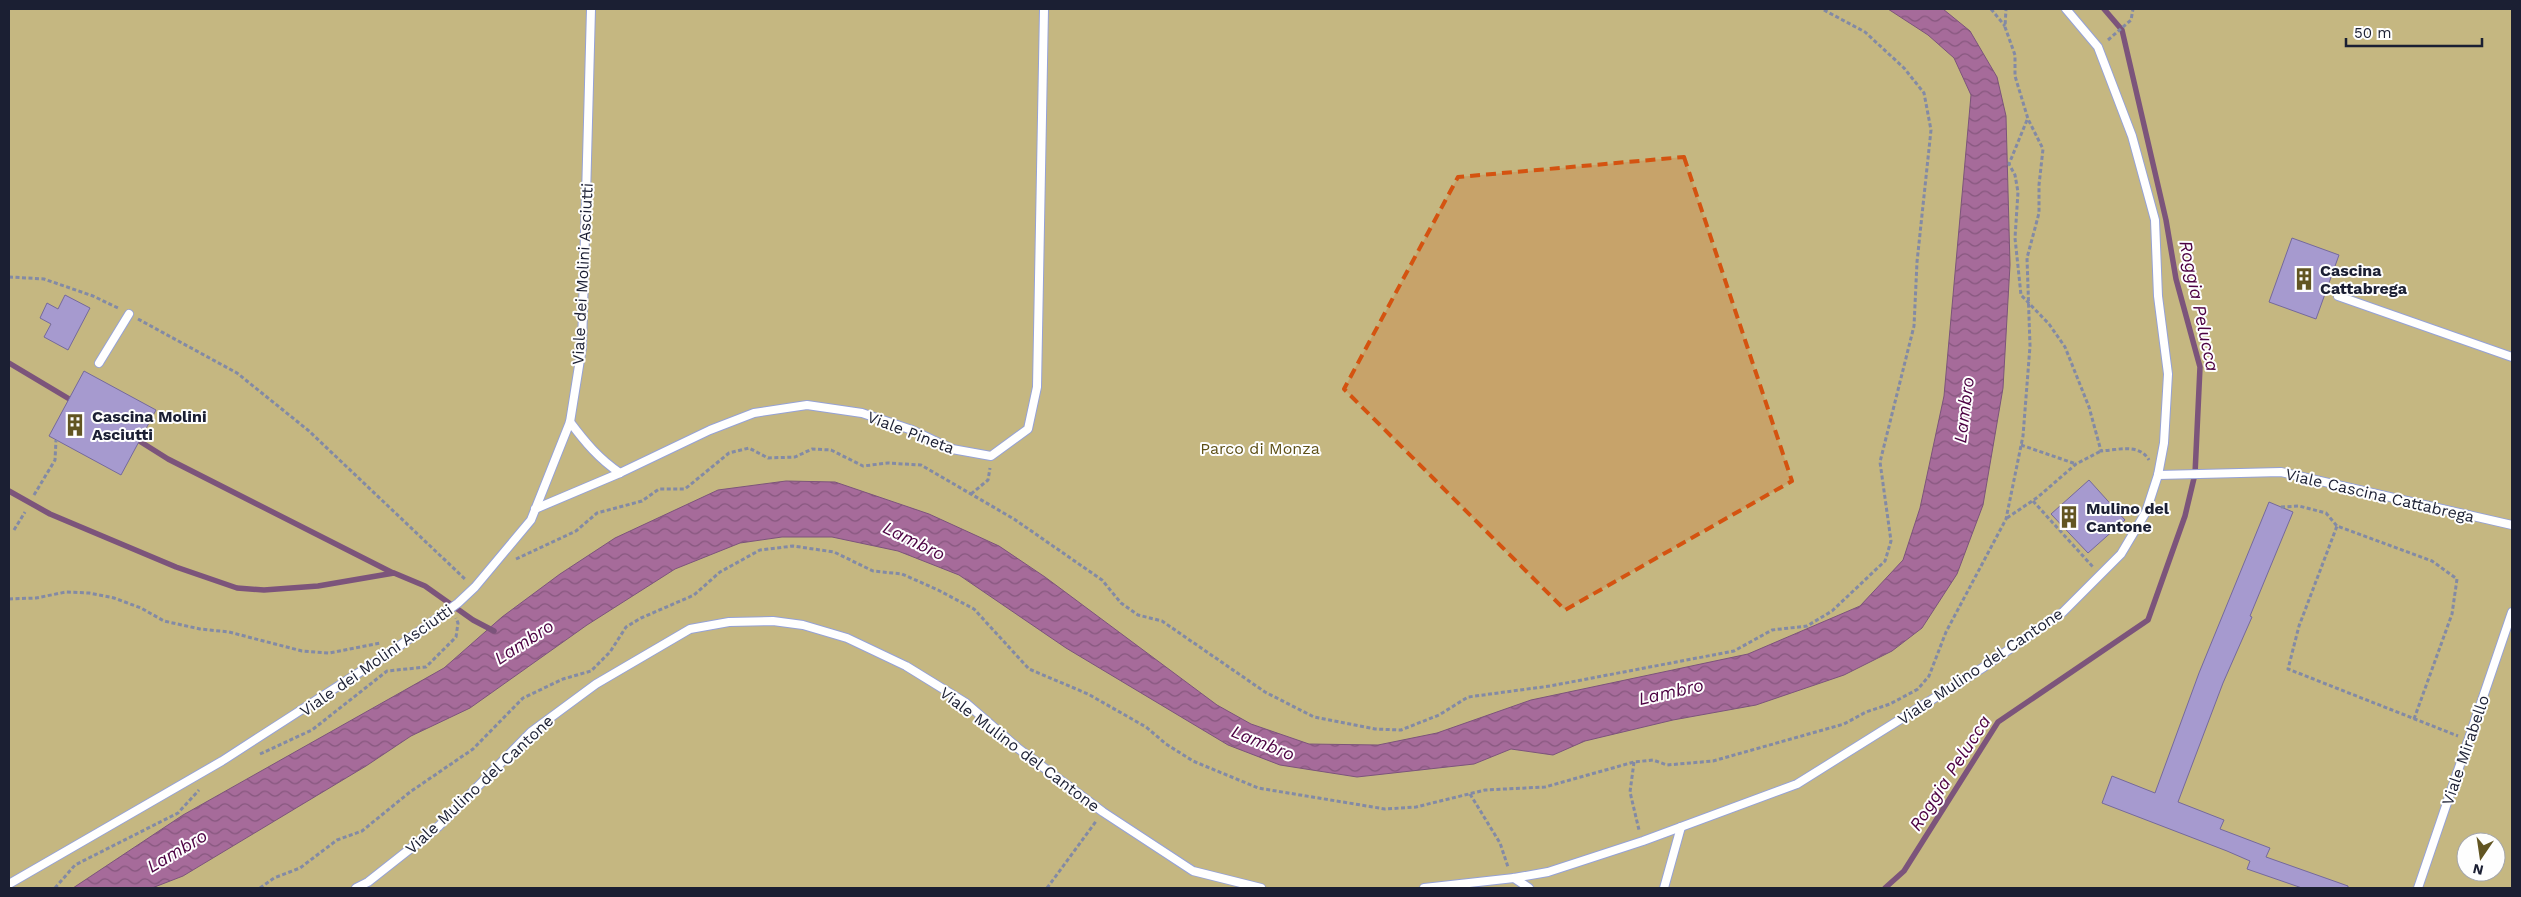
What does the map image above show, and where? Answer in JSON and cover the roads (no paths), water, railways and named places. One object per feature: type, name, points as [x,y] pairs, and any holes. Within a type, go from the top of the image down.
[{"type":"lane","name":"Viale dei Molini Asciutti","points":[[9,884],[132,814],[294,716],[391,652],[458,603],[475,587],[531,520],[570,422],[582,347],[592,9]]},
{"type":"lane","name":"Viale Pineta","points":[[535,510],[620,473],[666,449],[754,413],[807,405],[862,413],[912,430],[952,449],[991,456],[1028,429],[1038,387],[1044,9]]},
{"type":"lane","name":"Viale Mulino del Cantone","points":[[1424,888],[1514,878],[1548,872],[1643,841],[1797,784],[1992,662],[2063,612],[2121,554],[2146,512],[2158,475],[2164,443],[2168,374],[2158,296],[2155,220],[2132,136],[2098,47],[2066,9]]},
{"type":"lane","points":[[2338,296],[2512,357]]},
{"type":"lane","points":[[99,363],[130,314]]},
{"type":"lane","points":[[570,422],[593,451],[604,462],[620,473]]},
{"type":"lane","name":"Viale Cascina Cattabrega","points":[[2158,475],[2281,472],[2512,525]]},
{"type":"lane","name":"Viale Mirabello","points":[[2418,888],[2512,612]]},
{"type":"lane","name":"Viale Mulino del Cantone","points":[[356,888],[368,882],[439,826],[531,732],[596,684],[690,629],[729,622],[773,621],[803,625],[847,638],[906,666],[966,704],[1019,750],[1103,812],[1193,871],[1261,888]]},
{"type":"lane","points":[[1664,888],[1681,827]]},
{"type":"lane","points":[[1514,878],[1529,888]]},
{"type":"water","name":"Lambro","points":[[1888,9],[1943,9],[1970,31],[1997,77],[2006,116],[2010,265],[2003,388],[1983,505],[1957,574],[1922,628],[1892,651],[1844,675],[1756,705],[1673,720],[1585,741],[1553,755],[1511,749],[1474,764],[1357,777],[1280,765],[1228,745],[1066,648],[959,575],[898,551],[832,537],[782,537],[740,543],[675,569],[587,625],[470,708],[411,736],[366,766],[183,876],[152,888],[73,888],[183,815],[444,668],[502,617],[560,574],[615,538],[718,490],[786,481],[835,482],[929,514],[999,546],[1045,577],[1217,705],[1251,724],[1309,744],[1378,745],[1437,733],[1531,700],[1748,654],[1860,606],[1903,560],[1920,508],[1944,396],[1971,95],[1954,58],[1928,35]]},
{"type":"waterway","name":"Roggia Pelucca","points":[[1885,888],[1904,871],[1998,722],[2148,620],[2185,516],[2195,474],[2200,367],[2176,279],[2166,220],[2122,30],[2104,9]]},
{"type":"waterway","points":[[9,363],[76,403]]},
{"type":"waterway","points":[[133,437],[168,459],[393,573]]},
{"type":"waterway","points":[[9,491],[50,514],[176,567],[237,588],[264,590],[318,586],[394,573],[425,586],[473,620],[494,631]]},
{"type":"place","name":"Cascina Cattabrega","points":[[2304,279]]},
{"type":"place","name":"Cascina Molini Asciutti","points":[[75,425]]},
{"type":"place","name":"Mulino del Cantone","points":[[2069,517]]},
{"type":"park label","name":"Parco di Monza","points":[[1260,448]]}]
